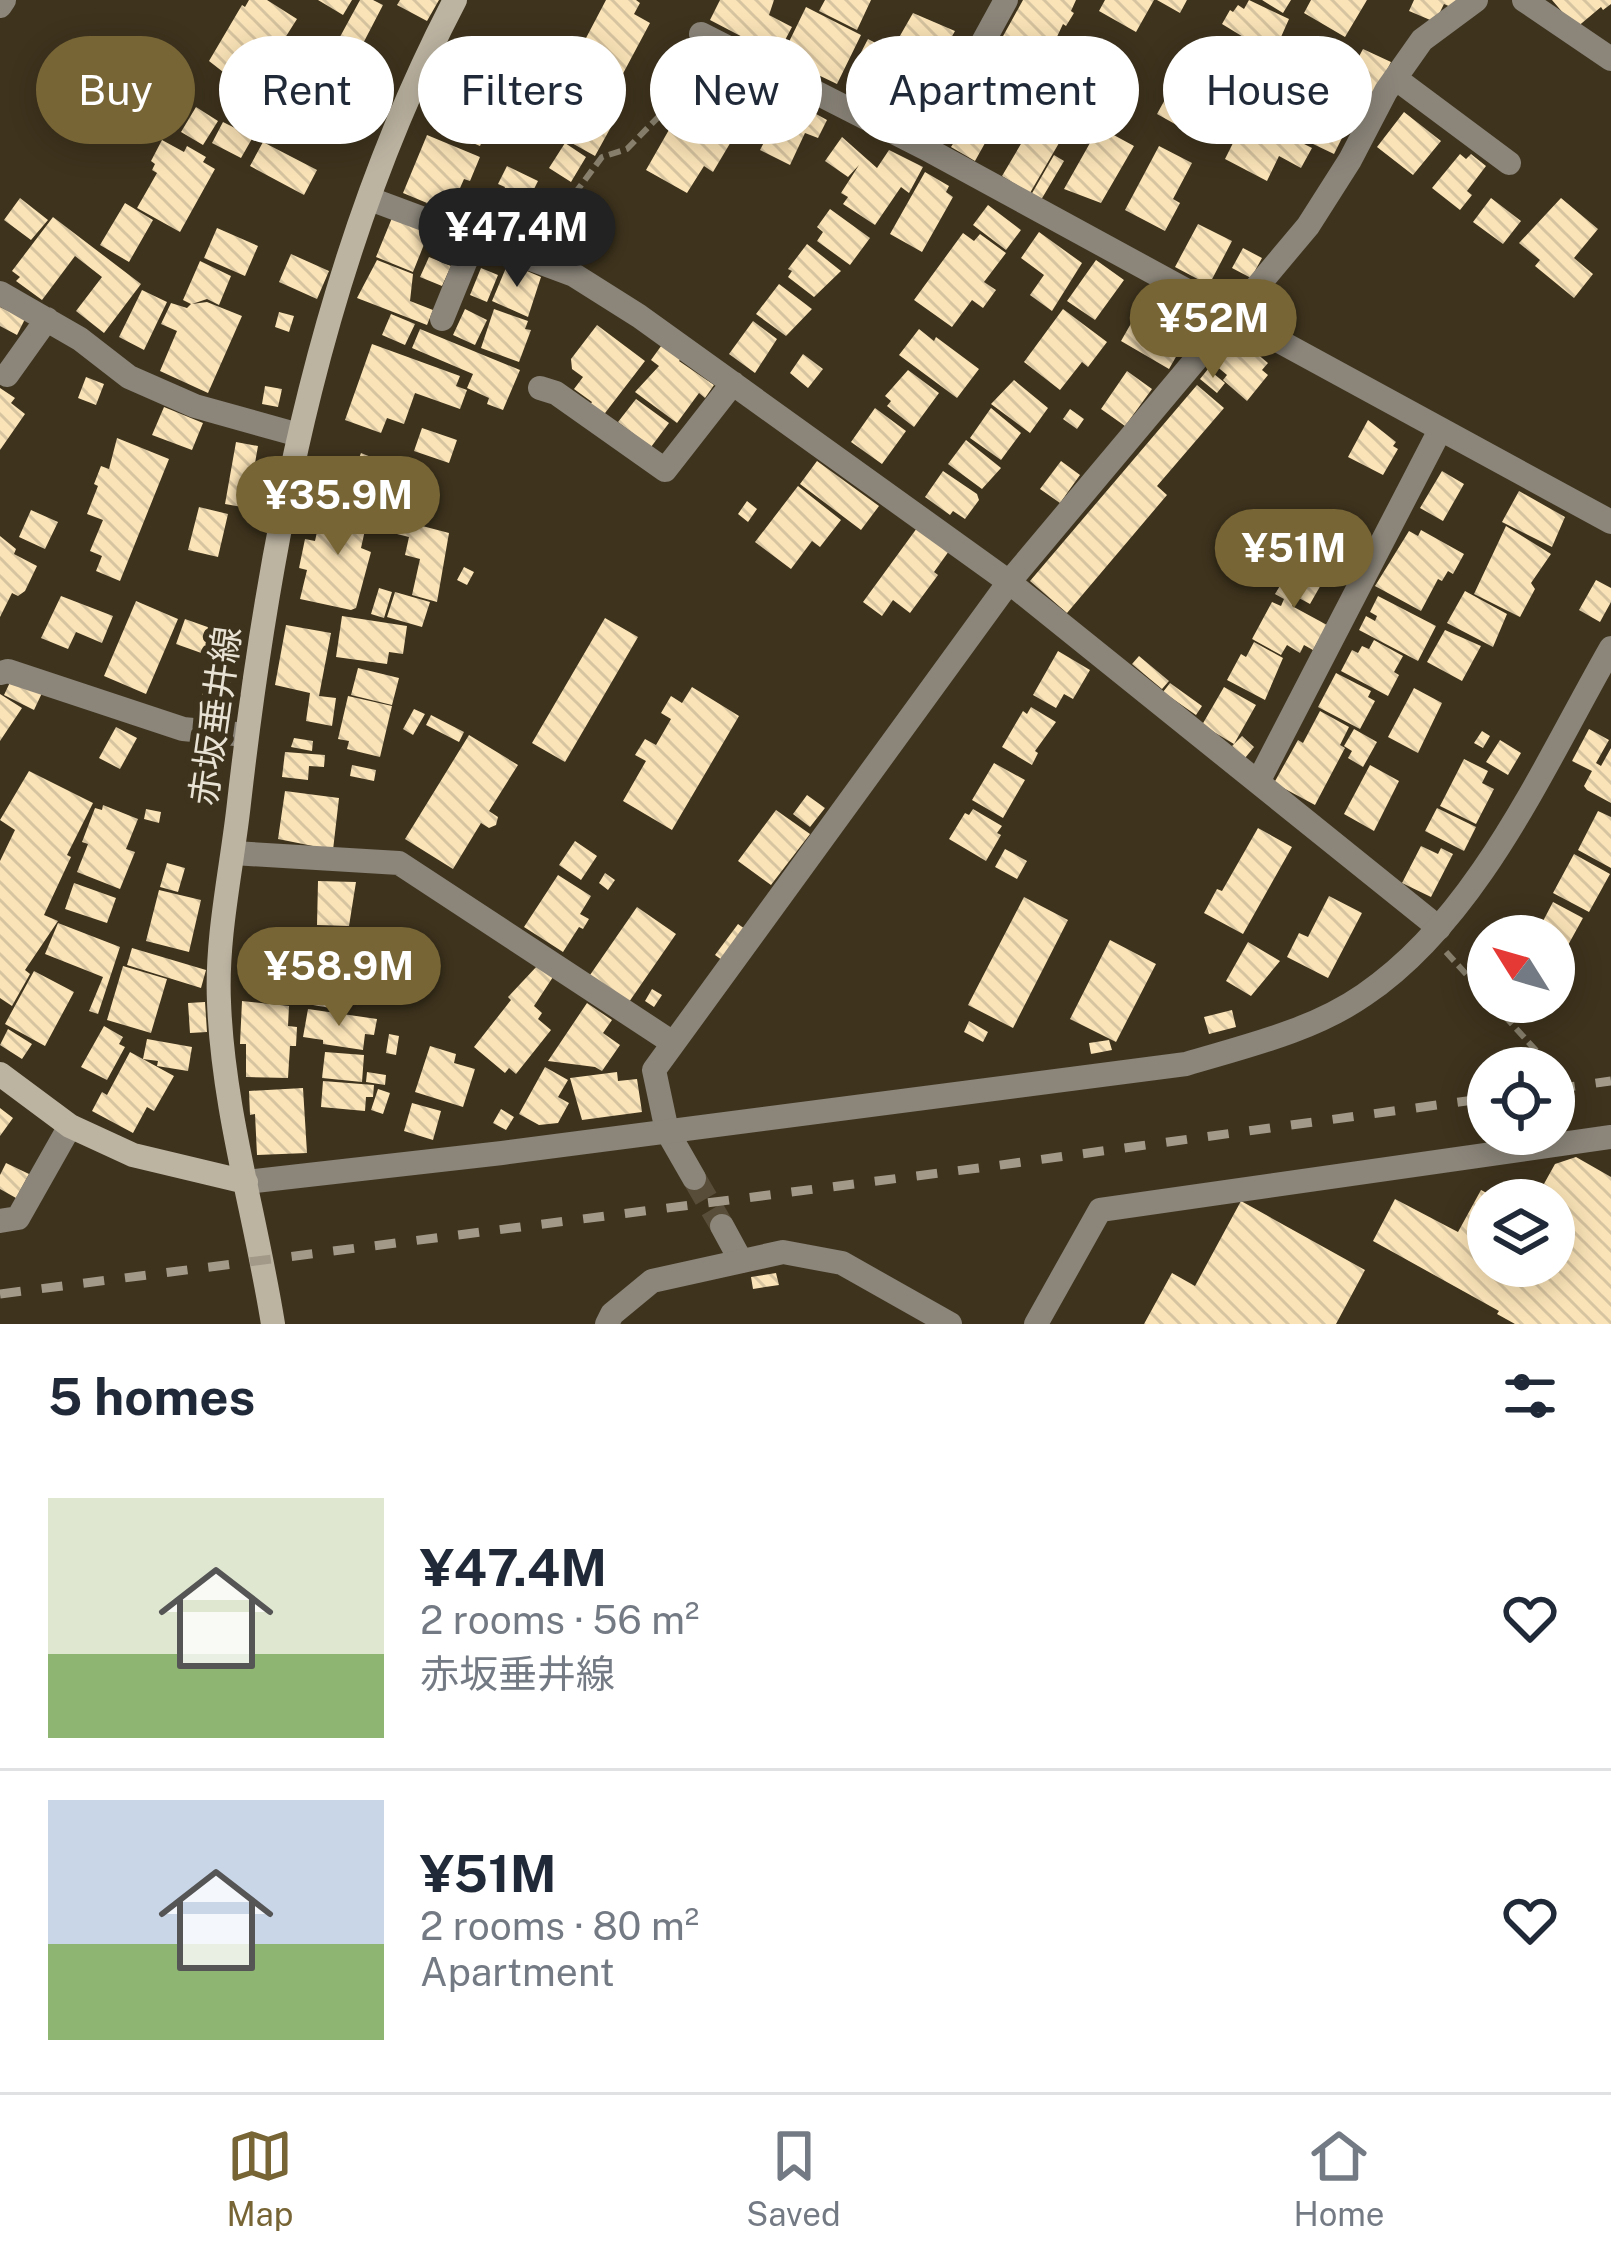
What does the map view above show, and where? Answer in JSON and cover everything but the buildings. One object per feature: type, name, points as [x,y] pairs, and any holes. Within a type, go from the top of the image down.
[{"type":"main road","name":"赤坂垂井線","points":[[273,1324],[225,1067],[218,999],[247,735],[270,578],[299,434],[348,259],[426,57],[455,0]]},
{"type":"main road","points":[[0,1074],[70,1126],[133,1155],[246,1182]]},
{"type":"street","points":[[925,148],[1006,0]]},
{"type":"street","points":[[694,1178],[667,1131],[654,1070],[1009,583],[1308,226],[1422,40],[1476,0]]},
{"type":"street","points":[[1524,0],[1611,59]]},
{"type":"street","points":[[701,34],[925,148],[1611,522]]},
{"type":"street","points":[[1395,78],[1509,163]]},
{"type":"street","points":[[370,199],[574,275],[623,305],[1009,583],[1258,782],[1435,932]]},
{"type":"street","points":[[442,319],[475,238]]},
{"type":"street","points":[[0,293],[129,376],[195,406],[299,434]]},
{"type":"street","points":[[7,375],[47,319]]},
{"type":"street","points":[[540,388],[556,393],[665,470],[733,383]]},
{"type":"street","points":[[1258,782],[1440,430]]},
{"type":"street","points":[[246,1182],[1186,1064],[1295,1031],[1363,997],[1435,932],[1497,849],[1611,648]]},
{"type":"street","points":[[0,673],[8,671],[183,729],[247,735]]},
{"type":"street","points":[[233,853],[398,863],[673,1043]]},
{"type":"street","points":[[0,1221],[18,1218],[70,1126]]},
{"type":"street","points":[[1036,1324],[1100,1210],[1611,1137]]},
{"type":"street","points":[[722,1226],[741,1262]]},
{"type":"street","points":[[607,1324],[612,1314],[652,1281],[783,1252],[842,1263],[950,1324]]},
{"type":"path","points":[[544,264],[573,196],[602,157],[627,149],[671,104],[701,34]]},
{"type":"path","points":[[1435,932],[1467,972]]},
{"type":"path","points":[[1512,1023],[1534,1047]]},
{"type":"tunnel","points":[[694,1178],[722,1226]]},
{"type":"railway","points":[[1575,1086],[1611,1081]]},
{"type":"railway","points":[[0,1294],[1467,1101]]}]
